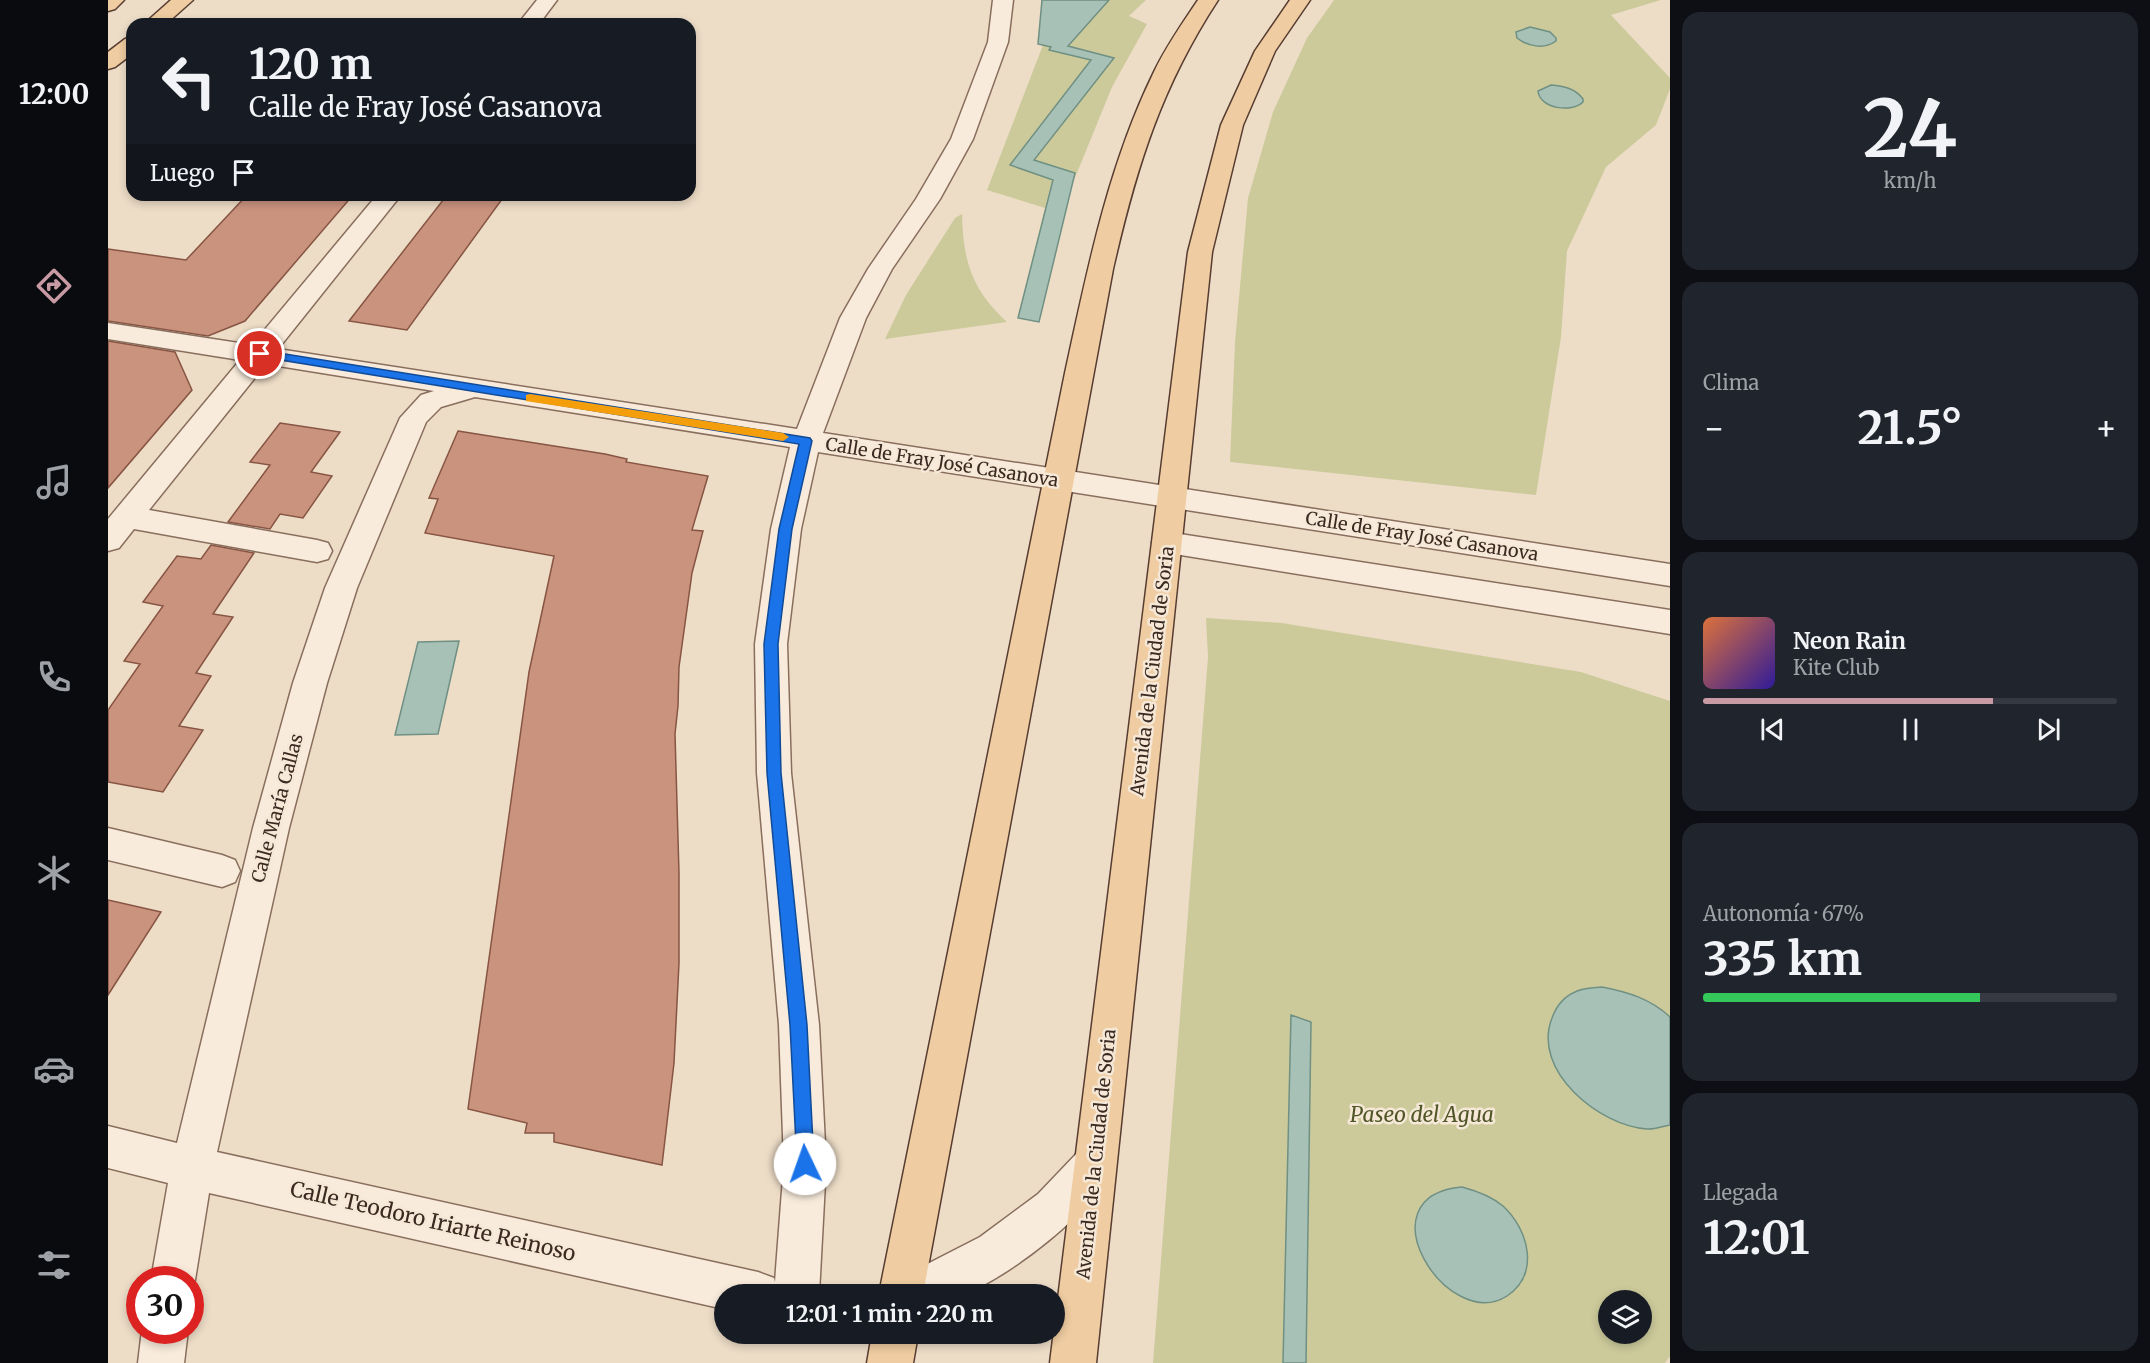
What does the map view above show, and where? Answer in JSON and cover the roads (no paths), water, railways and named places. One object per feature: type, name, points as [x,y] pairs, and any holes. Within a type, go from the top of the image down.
[{"type":"main road","points":[[108,4],[114,0]]},
{"type":"main road","points":[[161,18],[183,0]]},
{"type":"main road","points":[[904,1284],[1060,480],[1071,410],[1118,191],[1152,98],[1182,35],[1208,0]]},
{"type":"main road","name":"Avenida de la Ciudad de Soria","points":[[1073,1363],[1200,252],[1232,125],[1265,51],[1300,0]]},
{"type":"main road","points":[[108,63],[126,48]]},
{"type":"main road","points":[[890,1363],[893,1344]]},
{"type":"street","points":[[533,18],[547,0]]},
{"type":"street","points":[[798,1284],[805,1164],[799,1025],[774,773],[771,644],[786,529],[806,441],[853,318],[880,269],[928,199],[962,139],[998,42],[1004,0]]},
{"type":"street","points":[[108,540],[384,201]]},
{"type":"street","name":"Calle de Fray José Casanova","points":[[108,332],[1670,574]]},
{"type":"street","name":"Calle María Callas","points":[[175,1266],[192,1168],[271,828],[310,683],[341,588],[414,418],[431,401],[474,389]]},
{"type":"street","points":[[127,517],[317,551]]},
{"type":"street","points":[[1167,543],[1670,622]]},
{"type":"street","points":[[108,844],[222,871]]},
{"type":"street","name":"Calle Teodoro Iriarte Reinoso","points":[[108,1147],[192,1168],[714,1284]]},
{"type":"street","points":[[936,1284],[996,1254],[1053,1209],[1094,1166]]},
{"type":"street","points":[[161,1363],[163,1344]]},
{"type":"park label","name":"Paseo del Agua","points":[[1422,1114]]}]
